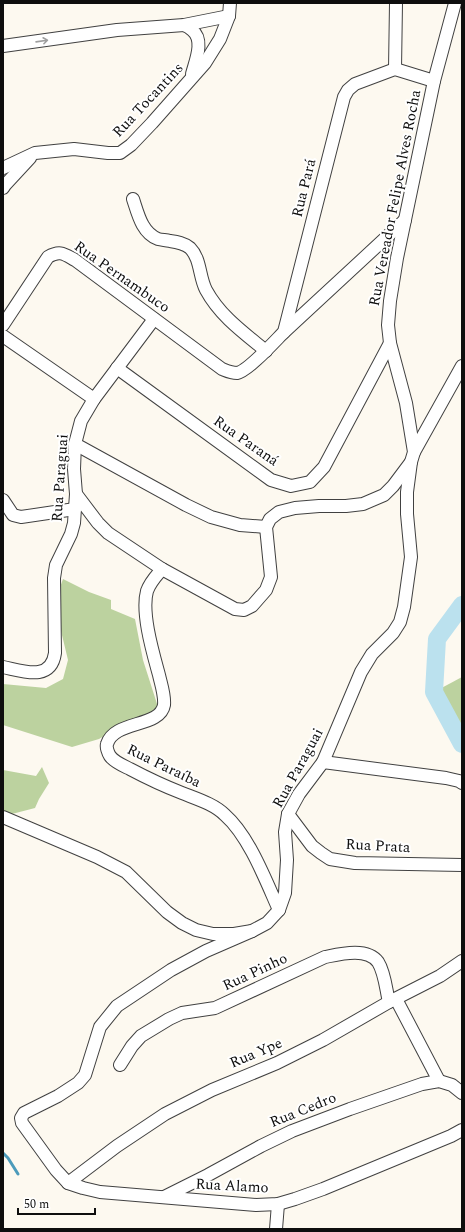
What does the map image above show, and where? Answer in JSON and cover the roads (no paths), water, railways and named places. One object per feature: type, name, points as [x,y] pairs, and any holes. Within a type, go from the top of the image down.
[{"type":"street","name":"Rua Tocantins","points":[[35,153],[74,149],[120,153],[131,145],[205,63],[220,39],[229,16],[230,3]]},
{"type":"street","points":[[396,3],[395,69],[434,81]]},
{"type":"street","name":"Rua Vereador Felipe Alves Rocha","points":[[413,457],[406,403],[390,343],[388,325],[390,301],[397,258],[434,81],[455,3]]},
{"type":"street","points":[[3,46],[117,30],[184,25],[229,16]]},
{"type":"street","points":[[184,25],[194,30],[199,39],[198,51],[191,77]]},
{"type":"street","name":"Rua Pará","points":[[244,370],[266,351],[284,332],[344,97],[348,90],[355,84],[395,69]]},
{"type":"street","points":[[3,168],[35,153]]},
{"type":"street","points":[[3,188],[35,153]]},
{"type":"street","points":[[133,199],[140,221],[148,232],[158,239],[180,242],[189,248],[195,256],[205,288],[214,304],[231,322],[266,351]]},
{"type":"street","points":[[284,332],[405,220]]},
{"type":"street","name":"Rua Pernambuco","points":[[3,325],[48,257],[54,254],[62,253],[75,260],[222,369],[238,373],[244,370]]},
{"type":"street","name":"Rua Paraguai","points":[[3,667],[37,673],[45,671],[54,660],[54,578],[56,565],[71,534],[74,523],[76,509],[74,469],[75,444],[81,421],[94,399],[154,319]]},
{"type":"street","points":[[3,336],[94,399]]},
{"type":"street","name":"Rua Paraná","points":[[117,368],[271,480],[291,486],[310,482],[324,467],[390,343]]},
{"type":"street","points":[[76,494],[98,523],[108,533],[162,569],[235,609],[244,610],[252,606],[266,590],[271,577],[266,527],[270,519],[279,512],[296,508],[364,504],[384,495],[393,486],[413,457],[462,366]]},
{"type":"street","points":[[75,444],[186,505],[211,517],[240,525],[266,527]]},
{"type":"street","name":"Rua Paraguai","points":[[3,817],[126,872],[167,912],[182,923],[196,930],[214,934],[234,934],[252,931],[267,923],[279,910],[285,893],[287,860],[285,832],[288,814],[299,794],[323,762],[362,672],[372,654],[393,633],[400,622],[404,607],[411,557],[407,514],[407,492],[413,457]]},
{"type":"street","points":[[3,500],[13,515],[21,517],[76,509]]},
{"type":"street","name":"Rua Paraíba","points":[[162,569],[153,579],[147,591],[146,604],[149,638],[160,681],[164,705],[160,713],[156,716],[118,731],[110,738],[106,747],[110,756],[119,763],[152,780],[208,804],[224,814],[236,826],[246,842],[265,878],[279,910]]},
{"type":"street","points":[[323,762],[446,778],[459,781],[462,784]]},
{"type":"street","name":"Rua Prata","points":[[288,814],[312,846],[321,854],[330,859],[355,863],[462,865]]},
{"type":"street","points":[[68,1183],[56,1170],[26,1130],[21,1118],[24,1113],[58,1096],[78,1083],[85,1075],[100,1027],[117,1006],[171,970],[206,951],[252,931]]},
{"type":"street","name":"Rua Pinho","points":[[120,1065],[132,1046],[142,1036],[169,1019],[182,1013],[215,1008],[324,957],[342,954],[365,953],[378,963],[392,1000],[439,1080]]},
{"type":"street","name":"Rua Ype","points":[[68,1183],[117,1146],[165,1114],[212,1090],[277,1063],[323,1040],[392,1000],[440,976],[462,961]]},
{"type":"street","points":[[439,1080],[452,1085],[462,1093]]},
{"type":"street","name":"Rua Cedro","points":[[163,1198],[292,1131],[422,1084],[439,1080]]},
{"type":"street","name":"Rua Alamo","points":[[68,1183],[100,1192],[256,1205],[278,1204],[323,1189],[451,1136],[462,1130]]},
{"type":"street","points":[[276,1229],[278,1204]]},
{"type":"waterway","points":[[462,605],[437,639],[434,692],[462,744]]},
{"type":"waterway","points":[[3,1153],[18,1174]]}]
